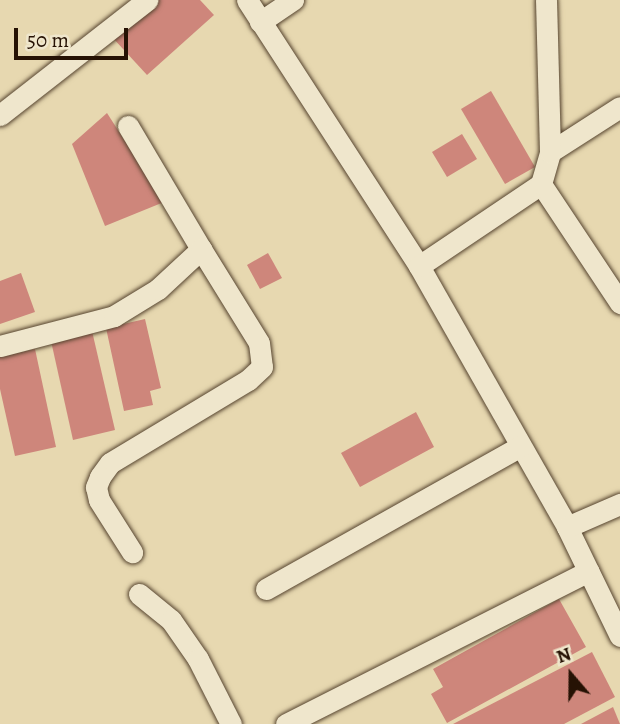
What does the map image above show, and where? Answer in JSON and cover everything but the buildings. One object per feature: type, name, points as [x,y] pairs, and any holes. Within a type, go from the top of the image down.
[{"type":"street","points":[[0,114],[146,0]]},
{"type":"street","points":[[247,0],[419,266],[567,527],[620,636]]},
{"type":"street","points":[[260,22],[293,0]]},
{"type":"street","points":[[419,266],[541,184],[550,152],[546,0]]},
{"type":"street","points":[[550,152],[620,107]]},
{"type":"street","points":[[128,126],[259,343],[262,367],[248,380],[110,463],[100,477],[96,487],[99,500],[132,552]]},
{"type":"street","points":[[541,184],[620,303]]},
{"type":"street","points":[[0,346],[114,316],[158,289],[201,249]]},
{"type":"street","points":[[266,589],[521,446]]},
{"type":"street","points":[[567,527],[620,504]]},
{"type":"street","points":[[286,724],[589,571]]},
{"type":"street","points":[[139,594],[171,620],[198,659],[231,724]]}]
